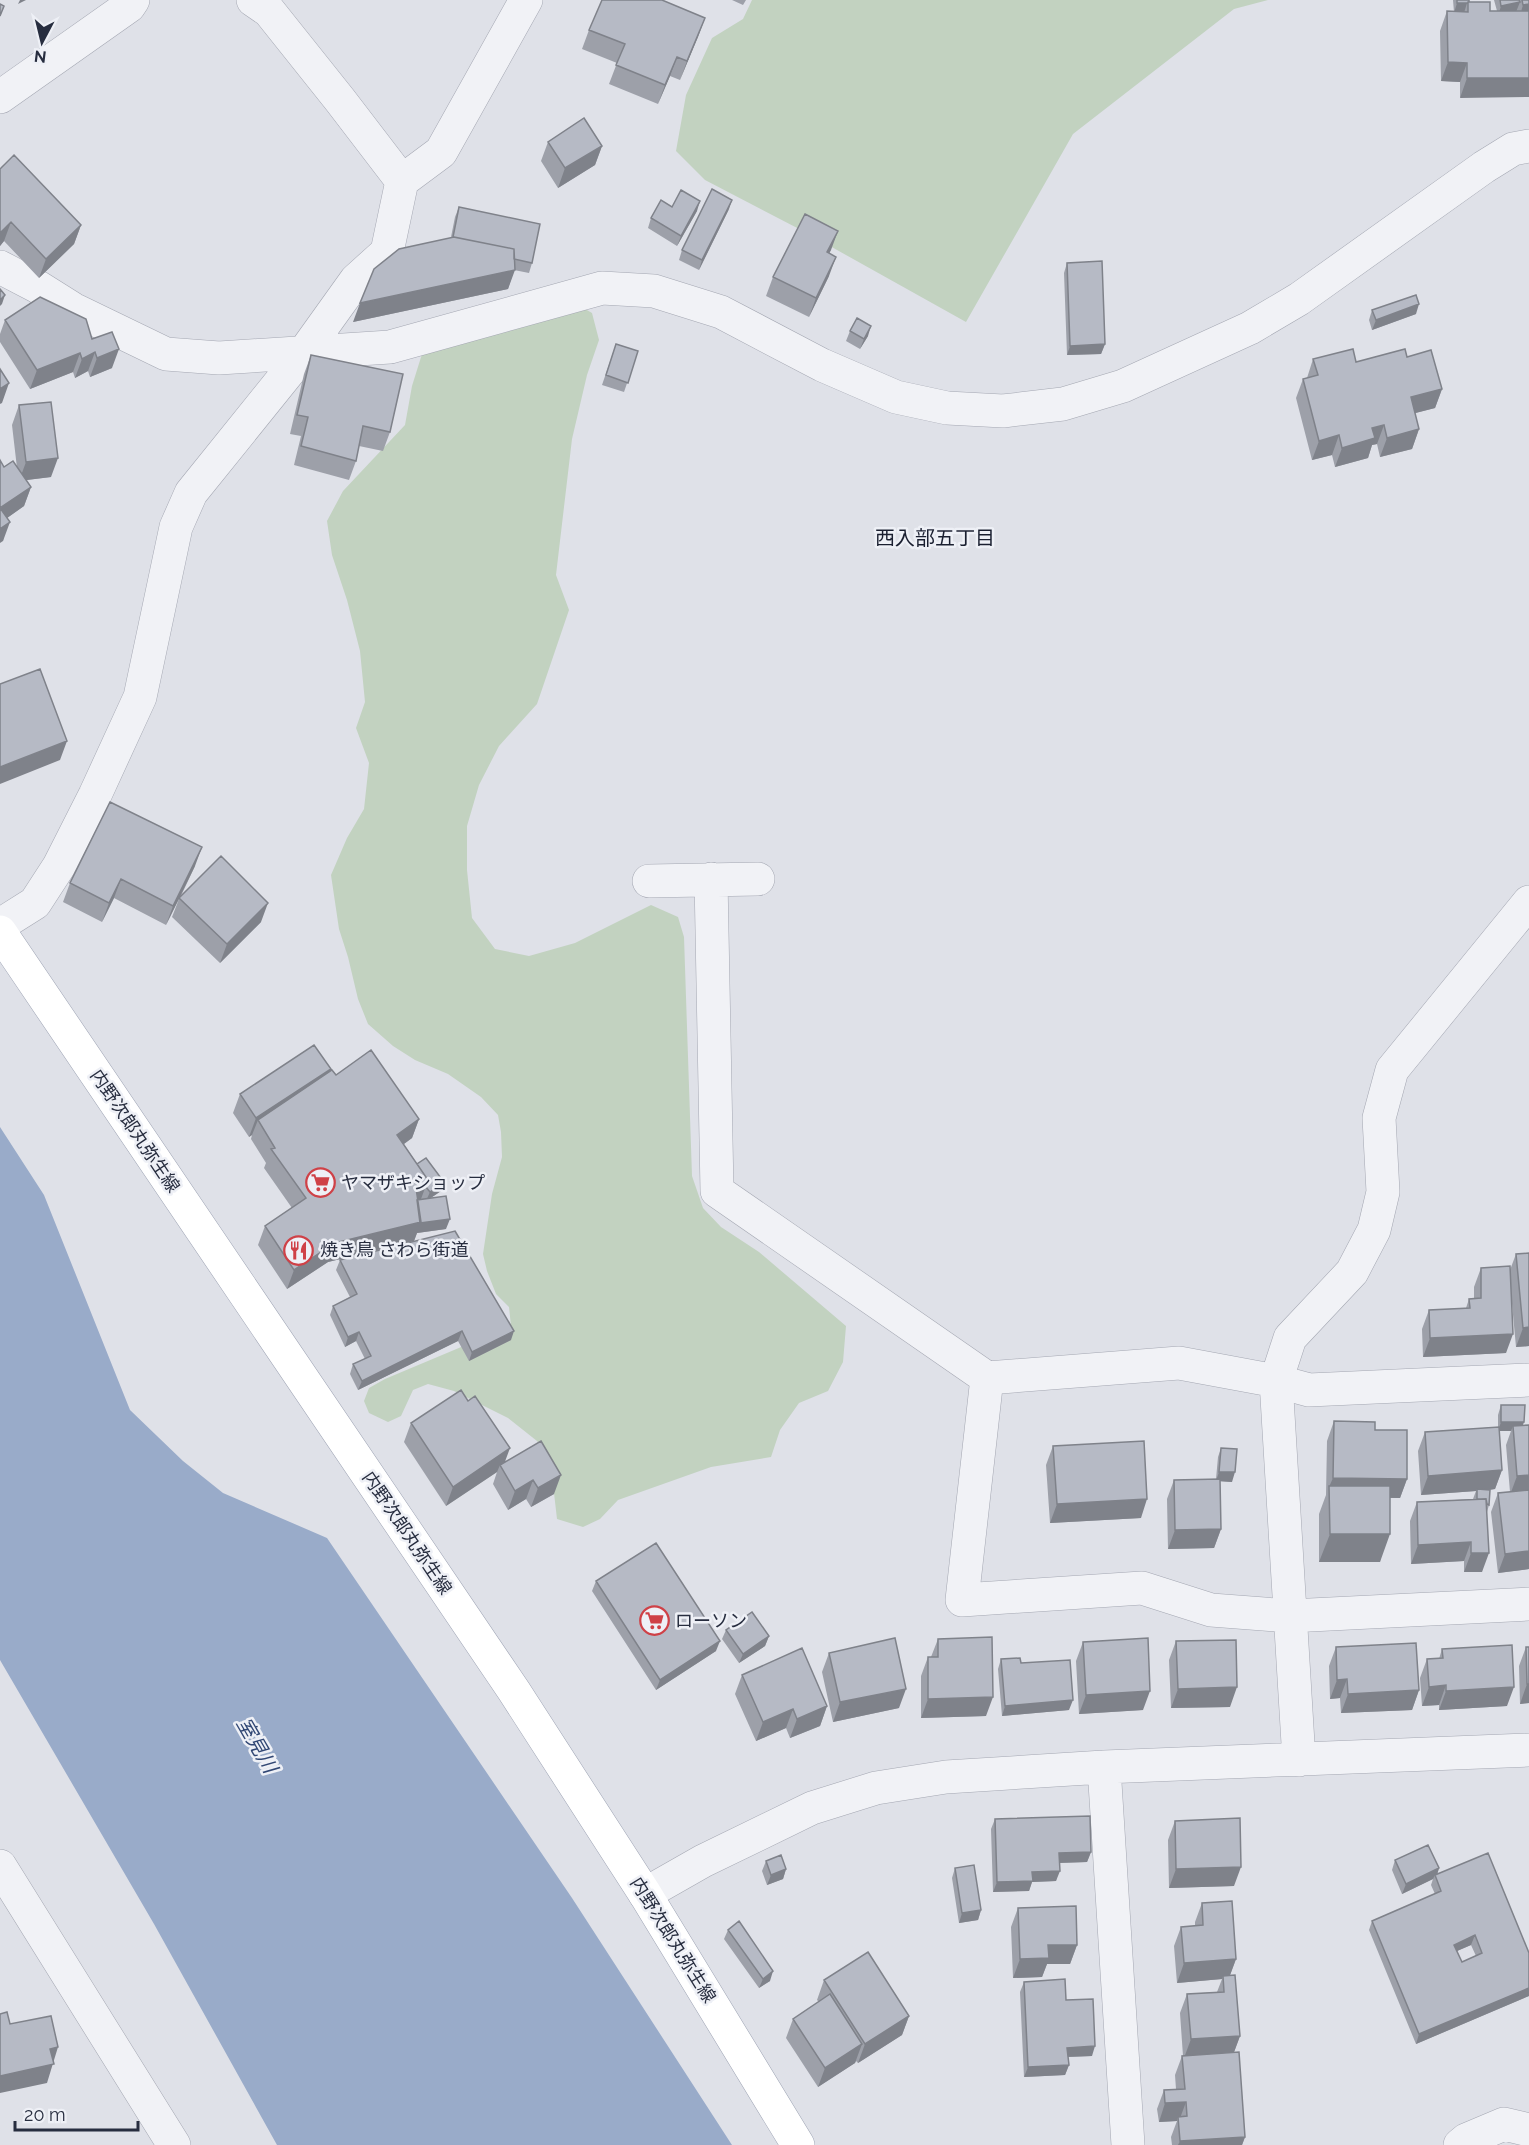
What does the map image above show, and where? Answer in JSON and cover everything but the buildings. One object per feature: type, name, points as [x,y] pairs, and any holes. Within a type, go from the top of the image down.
[{"type":"main road","name":"内野次郎丸弥生線","points":[[0,932],[514,1691],[645,1894],[798,2145]]},
{"type":"street","points":[[0,97],[129,6],[133,0]]},
{"type":"street","points":[[253,0],[269,11],[402,182]]},
{"type":"street","points":[[0,925],[35,903],[59,866],[140,697],[176,527],[191,493],[303,354],[356,280],[387,252],[402,182],[441,152],[526,0]]},
{"type":"street","points":[[0,267],[73,309],[166,354],[219,358],[390,347],[602,288],[654,291],[721,312],[822,365],[896,397],[947,408],[1003,411],[1063,404],[1123,386],[1250,328],[1299,298],[1484,166],[1513,150],[1529,146]]},
{"type":"street","points":[[711,879],[717,1191],[987,1378],[1179,1363],[1276,1381],[1309,1390],[1529,1380]]},
{"type":"street","points":[[649,881],[758,879]]},
{"type":"street","points":[[1299,1760],[1276,1381],[1290,1338],[1352,1272],[1374,1230],[1383,1192],[1379,1118],[1392,1070],[1529,902]]},
{"type":"street","points":[[987,1378],[962,1600],[1142,1588],[1211,1610],[1290,1616],[1529,1604]]},
{"type":"street","points":[[645,1894],[703,1861],[812,1808],[876,1788],[946,1777],[1104,1767],[1529,1750]]},
{"type":"street","points":[[1104,1767],[1128,2145]]},
{"type":"street","points":[[0,1866],[174,2145]]},
{"type":"street","points":[[1460,2145],[1466,2140],[1504,2124],[1529,2130]]},
{"type":"green space","points":[[752,0],[1268,0],[1234,9],[1073,134],[966,322],[803,231],[705,180],[676,151],[686,95],[712,38],[743,19]]},
{"type":"green space","points":[[580,306],[592,313],[599,340],[587,375],[572,439],[556,575],[569,610],[537,704],[499,746],[479,785],[467,826],[467,870],[472,918],[495,949],[529,956],[575,943],[651,905],[678,917],[684,937],[692,1176],[703,1208],[721,1227],[759,1252],[846,1326],[843,1362],[828,1391],[799,1403],[780,1430],[771,1457],[711,1467],[618,1500],[600,1519],[583,1527],[557,1519],[554,1493],[559,1471],[537,1441],[508,1418],[454,1391],[428,1384],[413,1390],[401,1416],[388,1422],[369,1413],[364,1401],[369,1388],[385,1379],[511,1326],[509,1307],[496,1294],[483,1254],[492,1194],[502,1157],[498,1115],[481,1097],[448,1074],[415,1060],[393,1046],[368,1024],[358,999],[339,929],[331,875],[347,838],[364,809],[369,763],[356,728],[365,702],[360,651],[332,555],[327,521],[343,491],[405,425],[412,386],[422,354]]},
{"type":"water","name":"室見川","points":[[0,1127],[44,1195],[130,1410],[183,1461],[223,1493],[327,1538],[572,1898],[732,2145],[277,2145],[154,1924],[0,1660]]},
{"type":"place","name":"ヤマザキショップ","points":[[320,1183]]},
{"type":"place","name":"焼き鳥 さわら街道","points":[[299,1250]]},
{"type":"place","name":"ローソン","points":[[654,1621]]},
{"type":"district","name":"西入部五丁目","points":[[935,538]]}]
